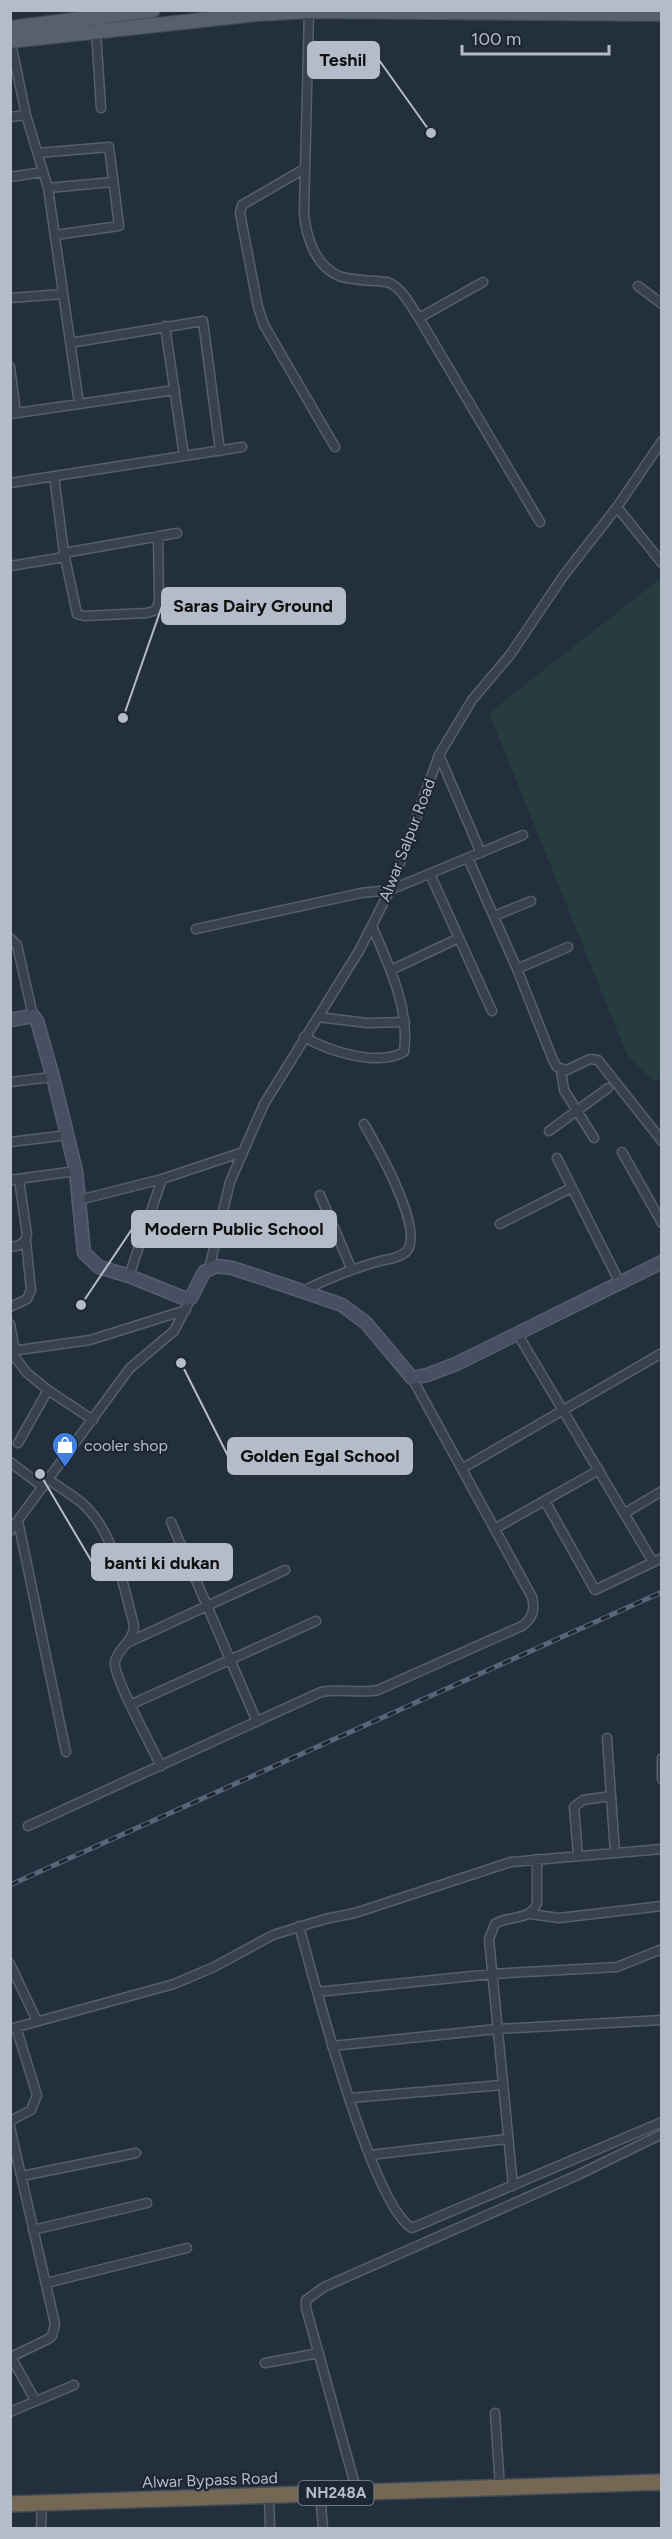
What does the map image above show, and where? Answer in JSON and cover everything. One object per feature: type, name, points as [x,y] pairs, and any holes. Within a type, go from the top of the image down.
[{"type":"highway","name":"Alwar Bypass Road","points":[[10,2504],[662,2482]]},
{"type":"main road","points":[[10,28],[153,10]]},
{"type":"main road","points":[[11,40],[257,14],[309,11],[662,14]]},
{"type":"street","points":[[309,11],[304,169],[305,225],[311,247],[320,260],[340,276],[394,284],[419,318],[540,522]]},
{"type":"street","points":[[96,31],[101,108]]},
{"type":"street","points":[[11,40],[26,115],[48,188],[79,404]]},
{"type":"street","points":[[10,117],[26,115]]},
{"type":"street","points":[[38,153],[109,147],[119,226],[55,235]]},
{"type":"street","points":[[304,169],[242,205],[240,213],[258,307],[264,326],[335,447]]},
{"type":"street","points":[[10,177],[43,172]]},
{"type":"street","points":[[48,188],[113,182]]},
{"type":"street","points":[[419,318],[483,282]]},
{"type":"street","points":[[638,286],[662,304]]},
{"type":"street","points":[[10,298],[63,294]]},
{"type":"street","points":[[70,343],[203,321],[220,451]]},
{"type":"street","points":[[165,326],[184,456]]},
{"type":"street","points":[[10,367],[13,414],[175,390]]},
{"type":"street","name":"Alwar Salpur Road","points":[[209,1269],[230,1182],[264,1104],[372,926],[390,890],[439,754],[472,700],[510,655],[564,574],[617,507],[662,441]]},
{"type":"street","points":[[10,483],[242,447]]},
{"type":"street","points":[[54,476],[64,555],[77,614],[84,616],[147,613],[156,610],[159,602],[158,536]]},
{"type":"street","points":[[617,507],[662,563]]},
{"type":"street","points":[[10,566],[177,533]]},
{"type":"street","points":[[439,754],[482,853]]},
{"type":"street","points":[[196,928],[361,893],[390,890],[523,835]]},
{"type":"street","points":[[468,858],[517,969],[553,1060],[561,1070],[564,1090],[594,1138]]},
{"type":"street","points":[[430,874],[492,1011]]},
{"type":"street","points":[[494,916],[531,901]]},
{"type":"street","points":[[304,1037],[339,1053],[396,1056],[404,1052],[405,1022],[391,970],[372,926]]},
{"type":"street","points":[[10,938],[17,945],[33,1016],[53,1077],[68,1135],[76,1171],[84,1253],[99,1267],[129,1276],[186,1299],[191,1298]]},
{"type":"street","points":[[391,970],[459,938]]},
{"type":"street","points":[[517,969],[568,947]]},
{"type":"street","points":[[10,1020],[33,1016]]},
{"type":"street","points":[[318,1017],[367,1023],[405,1022]]},
{"type":"street","points":[[561,1070],[567,1071],[590,1059],[598,1060],[662,1141]]},
{"type":"street","points":[[10,1082],[53,1077]]},
{"type":"street","points":[[549,1131],[608,1088]]},
{"type":"street","points":[[303,1291],[351,1268],[396,1258],[405,1253],[409,1247],[405,1209],[399,1192],[364,1124]]},
{"type":"street","points":[[10,1142],[68,1135]]},
{"type":"street","points":[[79,1200],[162,1179],[243,1152]]},
{"type":"street","points":[[622,1152],[662,1223]]},
{"type":"street","points":[[557,1158],[620,1283]]},
{"type":"street","points":[[10,1307],[27,1299],[32,1290],[27,1235],[15,1180],[76,1171]]},
{"type":"street","points":[[129,1276],[162,1179]]},
{"type":"street","points":[[500,1224],[572,1188]]},
{"type":"street","points":[[320,1195],[351,1268]]},
{"type":"street","points":[[10,1247],[21,1245],[26,1241]]},
{"type":"street","points":[[412,1378],[427,1376],[456,1364],[662,1262]]},
{"type":"street","points":[[10,1532],[130,1368],[174,1331],[204,1272],[216,1266],[232,1268],[342,1305],[366,1323],[412,1378],[496,1528],[532,1597],[534,1606],[529,1620],[378,1690],[361,1692],[333,1689],[321,1692],[27,1826]]},
{"type":"street","points":[[13,1351],[90,1340],[186,1310]]},
{"type":"street","points":[[10,1324],[13,1351],[27,1373],[93,1420]]},
{"type":"street","points":[[517,1333],[625,1513],[657,1560],[595,1590],[545,1501]]},
{"type":"street","points":[[463,1468],[661,1353]]},
{"type":"street","points":[[18,1443],[48,1390]]},
{"type":"street","points":[[12,1465],[82,1504],[104,1533],[117,1567],[134,1625],[134,1634],[117,1655],[115,1673],[161,1766]]},
{"type":"street","points":[[496,1528],[599,1470]]},
{"type":"street","points":[[625,1513],[662,1491]]},
{"type":"street","points":[[18,1521],[66,1752]]},
{"type":"street","points":[[171,1522],[257,1722]]},
{"type":"street","points":[[129,1642],[285,1570]]},
{"type":"street","points":[[132,1704],[316,1621]]},
{"type":"street","points":[[607,1738],[615,1852]]},
{"type":"street","points":[[662,1758],[662,1779]]},
{"type":"street","points":[[578,1856],[574,1807],[583,1800],[611,1796]]},
{"type":"street","points":[[10,2121],[31,2110],[37,2095],[13,2028],[174,1984],[264,1939],[299,1926],[355,1914],[511,1862],[662,1849]]},
{"type":"street","points":[[530,1914],[537,1903],[537,1859]]},
{"type":"street","points":[[513,2186],[489,1939],[491,1929],[501,1920],[530,1914],[559,1918],[662,1906]]},
{"type":"street","points":[[299,1926],[332,2046],[370,2155],[382,2185],[405,2224],[412,2229],[662,2122]]},
{"type":"street","points":[[317,1992],[492,1974],[617,1967],[662,1949]]},
{"type":"street","points":[[10,1964],[37,2021]]},
{"type":"street","points":[[332,2046],[497,2029],[662,2020]]},
{"type":"street","points":[[350,2098],[502,2085]]},
{"type":"street","points":[[10,2127],[55,2324],[52,2336],[11,2357],[35,2400]]},
{"type":"street","points":[[357,2492],[306,2308],[306,2300],[312,2295],[580,2174],[662,2133]]},
{"type":"street","points":[[370,2155],[507,2139]]},
{"type":"street","points":[[21,2176],[136,2152]]},
{"type":"street","points":[[33,2230],[147,2203]]},
{"type":"street","points":[[46,2283],[187,2248]]},
{"type":"street","points":[[265,2363],[319,2353]]},
{"type":"street","points":[[10,2412],[74,2385]]},
{"type":"street","points":[[495,2413],[500,2488]]},
{"type":"street","points":[[320,2494],[322,2529]]},
{"type":"street","points":[[269,2496],[270,2529]]},
{"type":"street","points":[[41,2529],[42,2503]]},
{"type":"green space","points":[[661,578],[662,1078],[655,1082],[628,1057],[489,713]]},
{"type":"railway","points":[[10,1885],[662,1592]]},
{"type":"place","name":"Teshil","points":[[431,133]]},
{"type":"place","name":"Saras Dairy Ground","points":[[123,718]]},
{"type":"place","name":"Modern Public School","points":[[81,1305]]},
{"type":"place","name":"Golden Egal School","points":[[181,1363]]},
{"type":"place","name":"cooler shop","points":[[65,1468]]},
{"type":"place","name":"banti ki dukan","points":[[40,1474]]}]
